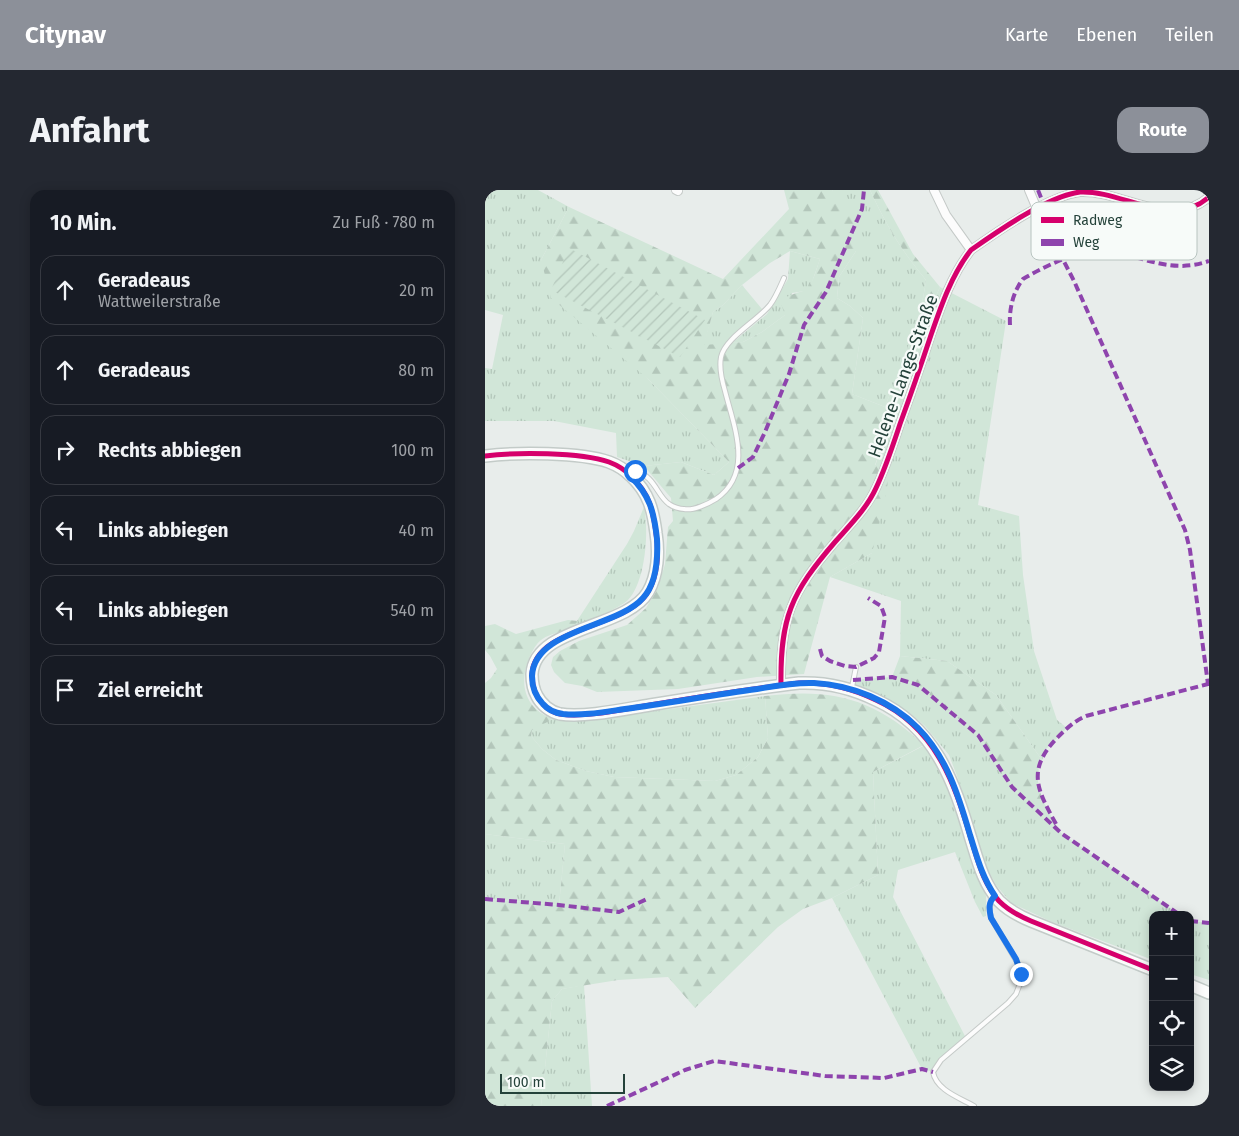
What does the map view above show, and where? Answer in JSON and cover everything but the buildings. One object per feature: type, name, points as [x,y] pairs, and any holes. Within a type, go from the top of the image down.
[{"type":"street","points":[[934,190],[946,215],[971,250]]},
{"type":"street","points":[[1029,190],[1034,202]]},
{"type":"street","name":"Helene-Lange-Straße","points":[[1052,202],[1079,192],[1096,193],[1139,202]]},
{"type":"street","name":"Helene-Lange-Straße","points":[[1197,205],[1209,197]]},
{"type":"street","name":"Helene-Lange-Straße","points":[[781,685],[783,635],[785,623],[795,598],[811,571],[859,514],[875,489],[893,446],[943,302],[965,257],[971,250],[1031,213]]},
{"type":"street","points":[[485,456],[534,454],[598,459],[615,465],[630,476],[646,493],[653,514],[657,565],[648,592],[641,601],[623,613],[562,639],[546,648],[540,654],[533,669],[533,688],[547,708],[560,714],[579,714],[781,685],[813,683],[852,690],[880,701],[898,711],[920,730],[943,762],[964,814],[983,876],[995,896],[1010,910],[1031,921],[1149,968]]},
{"type":"street","points":[[1194,987],[1209,993]]},
{"type":"lane","points":[[630,476],[635,471],[639,472],[657,487],[669,504],[686,510],[713,501],[721,496],[738,468],[739,458],[737,440],[723,383],[721,357],[725,347],[770,304],[784,278]]},
{"type":"lane","points":[[852,690],[855,668]]},
{"type":"lane","points":[[974,1106],[941,1087],[934,1078],[933,1072],[941,1060],[1008,1003],[1020,988],[1020,967],[991,918],[990,904],[995,896]]},
{"type":"green space","points":[[485,190],[538,190],[569,207],[541,260],[648,379],[729,462],[714,475],[681,462],[644,466],[617,457],[616,433],[554,421],[485,421],[485,368],[492,369],[503,315],[485,310]]},
{"type":"green space","points":[[784,190],[832,190],[857,225],[856,251],[839,277],[837,298],[850,306],[863,318],[852,394],[885,407],[915,328],[926,280],[895,237],[870,190],[878,190],[913,254],[940,287],[931,307],[875,465],[889,475],[872,553],[830,577],[804,674],[757,677],[678,689],[597,692],[582,686],[565,683],[554,672],[551,665],[553,657],[579,641],[627,625],[646,608],[658,588],[665,564],[668,527],[673,521],[671,498],[644,466],[681,462],[714,475],[729,462],[648,379],[551,298],[541,260],[569,207],[723,279],[789,209]],"holes":[[[790,251],[820,259],[809,286],[803,291],[780,301],[785,315],[762,332],[743,342],[704,345],[713,312],[723,305],[742,285],[770,263]]]},
{"type":"green space","points":[[832,190],[870,190],[895,237],[926,280],[915,328],[885,407],[852,394],[863,318],[850,306],[837,298],[839,277],[856,251]]},
{"type":"green space","points":[[569,248],[705,320],[680,357],[551,290]]},
{"type":"green space","points":[[790,251],[820,259],[811,285],[805,291],[792,293],[785,315],[762,332],[743,342],[732,343],[767,314],[788,279]]},
{"type":"green space","points":[[742,285],[762,309],[725,344],[703,346],[713,312],[723,305]]},
{"type":"green space","points":[[940,287],[1006,321],[978,505],[1019,516],[1023,575],[1034,651],[1057,720],[1067,728],[1047,748],[1042,760],[996,695],[947,661],[900,656],[901,601],[830,577],[872,553],[875,466],[931,307]]},
{"type":"green space","points":[[644,507],[646,529],[645,555],[639,581],[634,591],[628,600],[618,607],[573,627],[627,544]]},
{"type":"green space","points":[[568,620],[578,621],[570,628],[546,637],[535,647],[526,666],[524,685],[530,702],[535,709],[553,719],[532,730],[531,736],[542,749],[556,760],[586,771],[614,777],[715,781],[736,775],[758,757],[768,738],[765,696],[789,694],[832,696],[851,700],[887,716],[924,745],[873,772],[878,875],[832,898],[803,909],[778,927],[695,1008],[668,977],[618,980],[562,989],[552,1001],[541,1106],[485,1106],[485,899],[559,905],[565,844],[485,834],[485,683],[497,669],[485,650],[485,626],[495,624],[516,634]]},
{"type":"green space","points":[[900,656],[947,661],[996,695],[1042,760],[1039,769],[1039,788],[1046,807],[1061,833],[1012,787],[978,735],[918,685],[892,677]]},
{"type":"green space","points":[[892,677],[918,685],[978,735],[1012,787],[1061,833],[1174,911],[1149,911],[1149,958],[1052,922],[1011,903],[996,885],[987,868],[949,755],[925,726],[911,714],[895,703],[853,684],[853,680]]},
{"type":"green space","points":[[765,696],[768,738],[758,757],[736,775],[715,781],[614,777],[586,771],[556,760],[542,749],[531,736],[532,730],[536,726],[553,719],[569,721],[596,719]]},
{"type":"green space","points":[[927,744],[949,789],[975,870],[986,896],[986,916],[983,917],[955,852],[898,870],[893,897],[966,1038],[941,1060],[933,1072],[922,1069],[832,898],[878,875],[873,772]]},
{"type":"green space","points":[[485,834],[565,844],[559,905],[485,899]]},
{"type":"green space","points":[[1194,921],[1209,923],[1209,980],[1194,975]]},
{"type":"green space","points":[[584,985],[592,1106],[541,1106],[552,1001],[562,989]]},
{"type":"marked path","points":[[738,468],[753,457],[765,432],[789,374],[804,325],[826,292],[862,209],[864,190]]},
{"type":"marked path","points":[[1038,190],[1043,202]]},
{"type":"marked path","points":[[1010,325],[1012,301],[1023,279],[1061,260]]},
{"type":"marked path","points":[[1063,260],[1185,530],[1190,550],[1209,684]]},
{"type":"marked path","points":[[1145,260],[1181,266],[1209,261]]},
{"type":"marked path","points":[[820,649],[822,656],[845,666],[856,667],[874,658],[879,652],[885,617],[881,606],[868,598]]},
{"type":"marked path","points":[[853,680],[892,677],[918,685],[978,735],[1012,787],[1061,833],[1174,911]]},
{"type":"marked path","points":[[1056,824],[1040,791],[1038,771],[1047,750],[1066,729],[1086,716],[1208,684]]},
{"type":"marked path","points":[[485,899],[619,912],[649,898]]},
{"type":"marked path","points":[[1194,921],[1209,923]]},
{"type":"marked path","points":[[607,1106],[685,1070],[714,1061],[825,1076],[884,1078],[922,1069],[933,1072]]},
{"type":"cycle path","points":[[1049,202],[1080,192],[1096,193],[1131,202]]},
{"type":"cycle path","points":[[1197,205],[1209,197]]},
{"type":"cycle path","points":[[781,685],[783,642],[791,607],[808,576],[863,509],[876,488],[943,302],[958,269],[971,250],[1031,212]]},
{"type":"cycle path","points":[[485,456],[548,454],[582,456],[609,462],[624,470],[637,482],[646,495],[653,517],[657,540],[657,563],[654,578],[648,592],[637,604],[621,614],[564,637],[548,646],[537,658],[532,674],[533,685],[543,705],[560,714],[581,715],[799,683],[829,685],[867,696],[896,711],[913,725],[928,741],[939,758],[957,797],[982,871],[989,887],[999,901],[1018,915],[1149,968]]},
{"type":"route","points":[[635,471],[630,476],[646,493],[653,514],[657,537],[657,565],[653,581],[648,592],[633,607],[554,643],[540,654],[535,662],[532,679],[533,688],[541,703],[553,712],[579,714],[781,685],[813,683],[852,690],[886,704],[898,711],[920,730],[943,762],[964,814],[977,861],[983,876],[995,896],[990,904],[991,918],[1016,959],[1021,974]]}]
